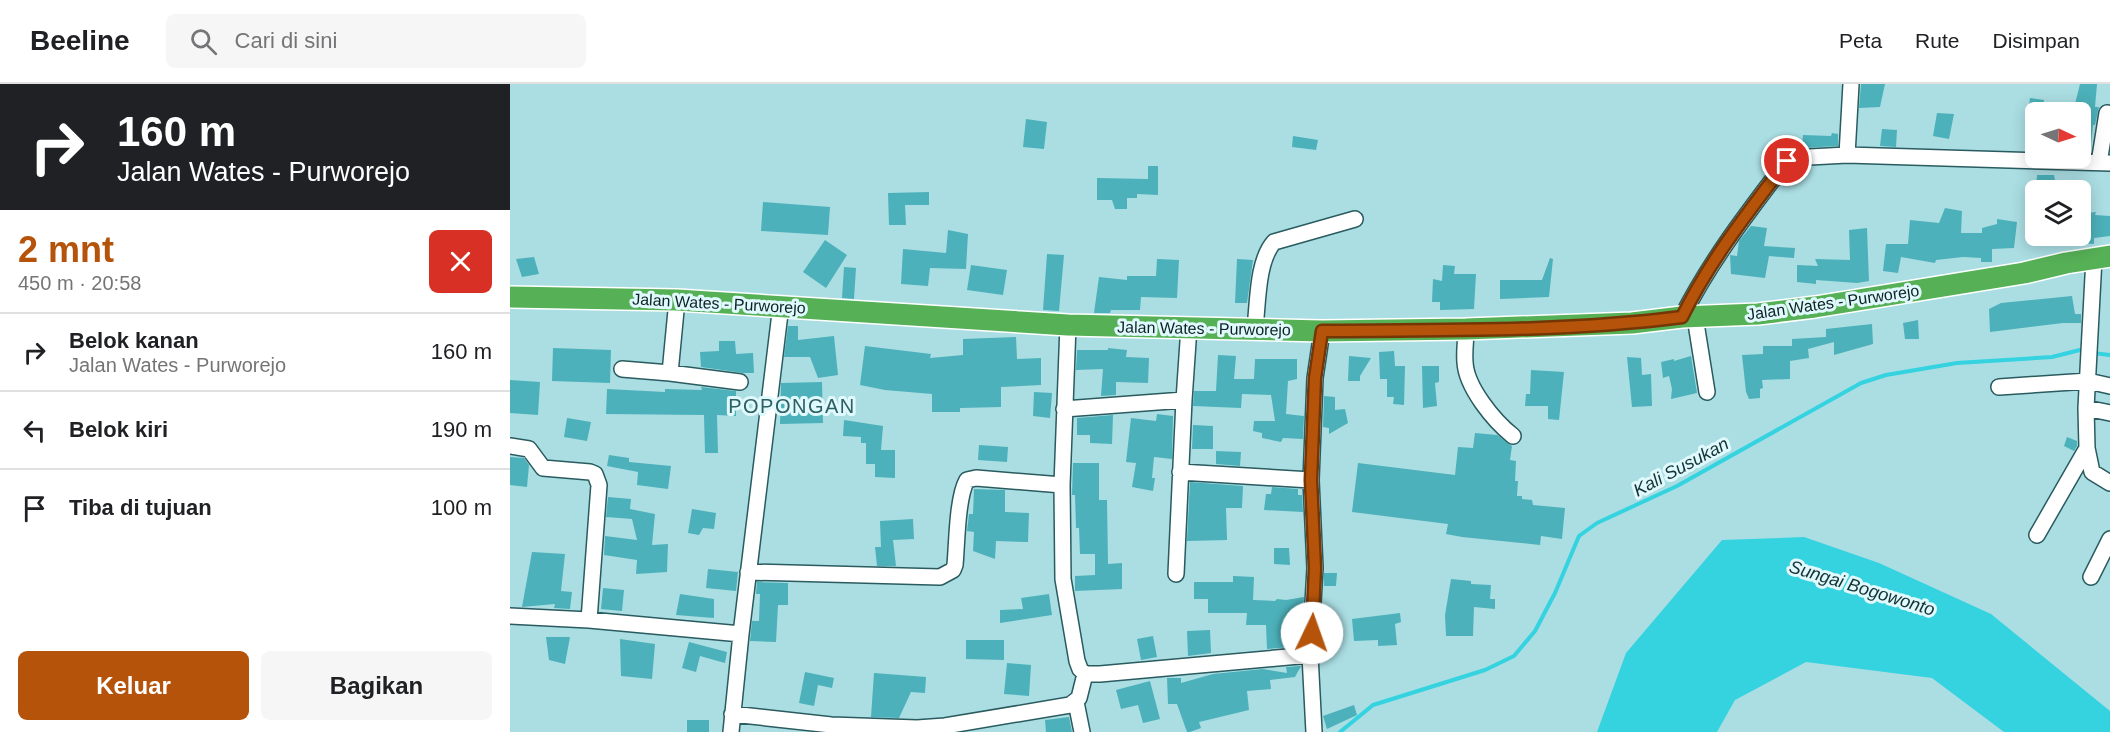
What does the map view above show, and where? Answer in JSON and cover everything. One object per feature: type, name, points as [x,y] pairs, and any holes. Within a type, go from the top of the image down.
[{"type":"highway","name":"Jalan Wates - Purworejo","points":[[510,297],[677,300],[781,305],[1068,325],[1322,331],[1466,329],[1632,323],[1689,317],[1758,314],[2024,273],[2102,257]]},
{"type":"street","points":[[1847,156],[1851,84]]},
{"type":"street","points":[[1707,392],[1689,317],[1697,287],[1727,241],[1787,161],[1798,156],[1847,156],[2105,163],[2106,113]]},
{"type":"street","points":[[1255,328],[1263,260],[1267,249],[1274,242],[1355,219]]},
{"type":"street","points":[[2102,257],[2089,342],[2087,448],[2092,472],[2110,483]]},
{"type":"street","points":[[670,373],[677,300]]},
{"type":"street","points":[[731,732],[781,305]]},
{"type":"street","points":[[1068,325],[1062,485],[1064,589],[1077,661],[1086,674]]},
{"type":"street","points":[[1176,574],[1189,327]]},
{"type":"street","points":[[1466,329],[1465,364],[1473,389],[1504,429],[1513,436]]},
{"type":"street","points":[[1314,732],[1310,654],[1315,568],[1311,480],[1315,378],[1322,331]]},
{"type":"street","points":[[622,369],[740,382]]},
{"type":"street","points":[[1999,387],[2088,381],[2110,386]]},
{"type":"street","points":[[1064,409],[1184,400]]},
{"type":"street","points":[[2086,408],[2110,413]]},
{"type":"street","points":[[510,446],[529,449],[543,468],[590,472],[597,478],[599,485],[589,620]]},
{"type":"street","points":[[2037,535],[2087,448]]},
{"type":"street","points":[[1180,472],[1311,480]]},
{"type":"street","points":[[748,572],[940,577],[953,570],[955,565],[959,512],[967,480],[976,478],[1062,485]]},
{"type":"street","points":[[2091,577],[2110,539]]},
{"type":"street","points":[[510,616],[589,620],[741,634]]},
{"type":"street","points":[[1086,674],[1310,654]]},
{"type":"street","points":[[732,714],[831,725],[916,728],[1070,705],[1079,698],[1086,674]]},
{"type":"street","points":[[1076,702],[1082,732]]},
{"type":"water","name":"Sungai Bogowonto","points":[[1804,537],[1879,563],[1991,614],[2110,711],[2110,732],[2004,732],[1932,678],[1806,662],[1735,700],[1717,732],[1597,732],[1626,653],[1722,540]]},
{"type":"building","points":[[1861,84],[1885,84],[1880,107],[1859,108]]},
{"type":"building","points":[[2080,84],[2097,84],[2095,107],[2099,107],[2095,125],[2093,125],[2091,145],[2091,102],[2076,102]]},
{"type":"building","points":[[2030,98],[2044,100],[2044,102],[2029,102]]},
{"type":"building","points":[[1937,113],[1954,114],[1949,139],[1933,136]]},
{"type":"building","points":[[1026,119],[1047,122],[1044,149],[1023,147]]},
{"type":"building","points":[[1882,129],[1897,130],[1896,147],[1880,146]]},
{"type":"building","points":[[1832,133],[1838,134],[1838,146],[1802,148],[1803,135],[1831,136]]},
{"type":"building","points":[[1293,136],[1318,140],[1316,150],[1292,147]]},
{"type":"building","points":[[1148,166],[1158,166],[1158,195],[1137,194],[1137,198],[1127,198],[1127,209],[1115,209],[1112,200],[1097,200],[1097,178],[1148,179]]},
{"type":"building","points":[[2037,175],[2054,175],[2055,180],[2037,180]]},
{"type":"building","points":[[929,192],[929,205],[905,205],[906,225],[889,225],[888,193]]},
{"type":"building","points":[[763,202],[830,207],[828,235],[761,231]]},
{"type":"building","points":[[1945,208],[1962,211],[1961,233],[1982,233],[1982,228],[1997,224],[1997,219],[2017,222],[2014,248],[1992,249],[1992,262],[1981,262],[1981,258],[1963,257],[1936,260],[1935,263],[1901,257],[1898,273],[1883,271],[1886,244],[1908,244],[1910,220],[1939,223]]},
{"type":"building","points":[[2091,213],[2110,216],[2110,236],[2094,238],[2094,244],[2091,244]]},
{"type":"building","points":[[1751,226],[1767,228],[1764,246],[1795,248],[1794,258],[1769,256],[1765,278],[1731,274],[1730,255],[1737,256],[1739,241]]},
{"type":"building","points":[[1867,228],[1869,281],[1857,283],[1816,280],[1816,284],[1797,282],[1797,265],[1818,266],[1815,259],[1850,260],[1849,230]]},
{"type":"building","points":[[948,230],[968,234],[966,269],[930,268],[928,286],[901,284],[903,249],[946,253]]},
{"type":"building","points":[[825,240],[847,255],[826,288],[803,272]]},
{"type":"building","points":[[1047,254],[1064,255],[1059,311],[1043,310]]},
{"type":"building","points":[[534,257],[539,274],[522,277],[516,259]]},
{"type":"building","points":[[1550,258],[1553,259],[1549,297],[1500,299],[1500,280],[1542,280]]},
{"type":"building","points":[[1157,259],[1179,260],[1177,298],[1141,297],[1140,310],[1111,310],[1110,313],[1094,313],[1099,277],[1127,280],[1127,276],[1156,276]]},
{"type":"building","points":[[1237,259],[1253,260],[1247,303],[1235,303]]},
{"type":"building","points":[[971,265],[1007,270],[1003,295],[967,290]]},
{"type":"building","points":[[1443,265],[1455,266],[1454,274],[1476,274],[1474,309],[1440,310],[1440,302],[1432,302],[1433,279],[1442,281]]},
{"type":"building","points":[[844,267],[856,268],[854,299],[842,298]]},
{"type":"building","points":[[2072,296],[2075,314],[2081,314],[2081,323],[1990,332],[1989,309],[2001,303]]},
{"type":"building","points":[[1918,320],[1919,339],[1905,339],[1903,323]]},
{"type":"building","points":[[1872,324],[1873,344],[1834,355],[1834,342],[1808,349],[1809,358],[1790,361],[1790,379],[1762,380],[1763,388],[1760,389],[1760,398],[1749,399],[1746,392],[1742,355],[1763,354],[1763,346],[1792,346],[1792,339],[1826,337],[1826,329]]},
{"type":"building","points":[[788,326],[798,326],[798,340],[834,336],[838,375],[818,378],[810,357],[784,357]]},
{"type":"building","points":[[1016,337],[1017,359],[1041,358],[1041,385],[1001,387],[1001,407],[960,408],[960,412],[932,412],[932,394],[885,390],[860,385],[865,346],[931,354],[930,358],[963,355],[963,339]]},
{"type":"building","points":[[719,341],[735,341],[736,354],[753,353],[754,373],[701,367],[700,352],[719,351]]},
{"type":"building","points":[[553,348],[611,350],[610,383],[552,381]]},
{"type":"building","points":[[1108,348],[1127,350],[1126,357],[1149,358],[1148,383],[1116,382],[1116,395],[1101,396],[1103,369],[1076,370],[1077,350],[1108,350]]},
{"type":"building","points":[[1394,351],[1395,366],[1405,366],[1404,405],[1393,404],[1394,397],[1387,397],[1387,379],[1380,379],[1379,352]]},
{"type":"building","points":[[1218,355],[1236,356],[1234,379],[1254,379],[1255,359],[1297,359],[1297,379],[1288,381],[1286,414],[1304,416],[1303,439],[1283,438],[1281,442],[1262,438],[1262,433],[1253,431],[1254,421],[1275,421],[1271,395],[1242,394],[1241,408],[1193,406],[1194,391],[1216,391]]},
{"type":"building","points":[[1349,356],[1371,358],[1360,376],[1360,381],[1348,381]]},
{"type":"building","points":[[1691,356],[1697,393],[1671,399],[1672,389],[1669,376],[1663,378],[1661,362]]},
{"type":"building","points":[[1627,357],[1641,358],[1642,375],[1651,374],[1652,406],[1632,407]]},
{"type":"building","points":[[1422,366],[1439,366],[1439,382],[1435,383],[1437,406],[1423,408]]},
{"type":"building","points":[[1531,370],[1564,372],[1559,420],[1548,419],[1548,406],[1525,406],[1526,394],[1530,394]]},
{"type":"building","points":[[510,380],[540,382],[538,415],[510,413]]},
{"type":"building","points":[[822,382],[823,423],[780,424],[781,383]]},
{"type":"building","points":[[701,387],[736,391],[736,416],[717,415],[718,453],[705,453],[704,415],[606,414],[607,389],[665,392],[665,389],[702,390]]},
{"type":"building","points":[[1034,392],[1052,393],[1050,418],[1033,416]]},
{"type":"building","points":[[1324,396],[1335,397],[1335,410],[1345,409],[1348,423],[1329,434],[1329,428],[1323,427]]},
{"type":"building","points":[[1157,414],[1173,416],[1172,459],[1154,457],[1153,491],[1132,487],[1136,463],[1126,462],[1131,418],[1156,421]]},
{"type":"building","points":[[1113,415],[1112,444],[1090,443],[1090,435],[1077,435],[1077,418]]},
{"type":"building","points":[[567,418],[591,422],[587,441],[564,437]]},
{"type":"building","points":[[844,420],[883,426],[881,450],[895,450],[895,478],[875,477],[875,464],[866,464],[866,443],[861,443],[861,437],[843,436]]},
{"type":"building","points":[[1193,425],[1213,426],[1213,449],[1192,449]]},
{"type":"building","points":[[1475,433],[1497,435],[1512,446],[1510,460],[1516,461],[1517,496],[1532,500],[1533,505],[1565,508],[1562,539],[1541,536],[1540,545],[1462,537],[1446,534],[1448,524],[1352,512],[1358,463],[1455,475],[1458,447],[1473,448]]},
{"type":"building","points":[[2067,437],[2077,441],[2074,451],[2064,446]]},
{"type":"building","points":[[979,445],[1008,447],[1007,462],[978,460]]},
{"type":"building","points":[[1216,451],[1241,452],[1240,466],[1216,464]]},
{"type":"building","points":[[609,455],[629,458],[629,462],[671,466],[668,489],[637,485],[638,472],[607,466]]},
{"type":"building","points":[[510,457],[524,458],[529,465],[527,487],[510,485]]},
{"type":"building","points":[[1073,463],[1099,463],[1099,500],[1107,500],[1108,564],[1122,563],[1122,589],[1075,591],[1075,576],[1095,575],[1095,554],[1080,554],[1075,495],[1072,495]]},
{"type":"building","points":[[1190,482],[1243,486],[1242,508],[1226,508],[1227,540],[1187,541]]},
{"type":"building","points":[[1272,487],[1298,489],[1298,495],[1302,495],[1303,512],[1264,510],[1266,494],[1271,494]]},
{"type":"building","points":[[974,489],[1005,490],[1005,512],[1029,513],[1028,542],[996,541],[995,559],[973,551],[974,532],[967,531],[969,514],[973,514]]},
{"type":"building","points":[[608,497],[631,499],[630,509],[655,514],[652,545],[668,544],[667,572],[636,574],[637,560],[604,555],[605,536],[637,540],[632,519],[606,517]]},
{"type":"building","points":[[692,509],[716,513],[714,529],[703,528],[699,535],[688,533]]},
{"type":"building","points":[[913,519],[914,539],[893,540],[896,566],[877,566],[875,547],[881,547],[880,521]]},
{"type":"building","points":[[1274,548],[1289,548],[1290,565],[1274,564]]},
{"type":"building","points":[[532,552],[565,554],[561,591],[572,592],[570,609],[554,608],[555,604],[522,607]]},
{"type":"building","points":[[708,569],[738,572],[736,591],[706,588]]},
{"type":"building","points":[[1324,573],[1337,573],[1336,586],[1324,586]]},
{"type":"building","points":[[1233,576],[1254,577],[1253,600],[1275,601],[1304,597],[1303,612],[1301,612],[1301,646],[1267,649],[1266,625],[1246,625],[1247,613],[1208,613],[1208,599],[1194,599],[1194,582],[1233,582]]},
{"type":"building","points":[[1451,579],[1471,581],[1471,584],[1491,585],[1490,599],[1495,599],[1495,609],[1474,607],[1473,636],[1446,636],[1445,615]]},
{"type":"building","points":[[757,582],[788,583],[788,605],[778,605],[776,642],[750,641],[752,621],[759,621],[760,594],[756,594]]},
{"type":"building","points":[[603,588],[624,590],[622,611],[601,609]]},
{"type":"building","points":[[680,594],[714,599],[714,618],[676,615]]},
{"type":"building","points":[[1049,594],[1052,615],[1000,623],[1000,610],[1023,609],[1021,598]]},
{"type":"building","points":[[1400,613],[1401,622],[1395,624],[1397,645],[1378,646],[1378,640],[1354,641],[1352,619]]},
{"type":"building","points":[[1210,630],[1211,653],[1188,656],[1187,631]]},
{"type":"building","points":[[1153,636],[1157,657],[1141,660],[1137,639]]},
{"type":"building","points":[[546,637],[570,637],[565,664],[549,660]]},
{"type":"building","points":[[620,639],[655,644],[652,679],[621,676]]},
{"type":"building","points":[[966,640],[1004,640],[1004,660],[966,659]]},
{"type":"building","points":[[689,642],[727,652],[725,663],[700,656],[696,672],[682,668]]},
{"type":"building","points":[[1007,663],[1031,665],[1029,696],[1004,694]]},
{"type":"building","points":[[1301,666],[1295,677],[1270,680],[1271,689],[1247,691],[1249,710],[1199,722],[1201,728],[1190,732],[1187,732],[1177,704],[1168,704],[1167,678],[1181,678],[1181,683],[1213,674],[1263,669],[1287,673],[1286,667]]},
{"type":"building","points":[[805,672],[834,678],[832,688],[818,685],[814,706],[799,703]]},
{"type":"building","points":[[874,673],[926,677],[925,693],[911,692],[899,718],[871,717]]},
{"type":"building","points":[[1150,681],[1160,719],[1143,723],[1138,705],[1121,709],[1116,690]]},
{"type":"building","points":[[1354,705],[1357,715],[1327,729],[1323,716]]},
{"type":"building","points":[[1069,717],[1072,732],[1046,732],[1045,720]]},
{"type":"building","points":[[687,720],[709,720],[709,732],[687,732]]},
{"type":"waterway","name":"Kali Susukan","points":[[1340,732],[1373,705],[1485,670],[1514,656],[1535,631],[1555,593],[1579,536],[1597,523],[1677,486],[1861,383],[1886,375],[1957,363],[2052,357],[2080,350],[2085,351]]},
{"type":"waterway","name":"Kali Susukan","points":[[2093,353],[2110,355]]},
{"type":"district","name":"POPONGAN","points":[[792,406]]},
{"type":"route","points":[[1312,633],[1315,568],[1311,480],[1315,378],[1322,331],[1609,324],[1682,317],[1697,287],[1727,241],[1787,161]]}]
